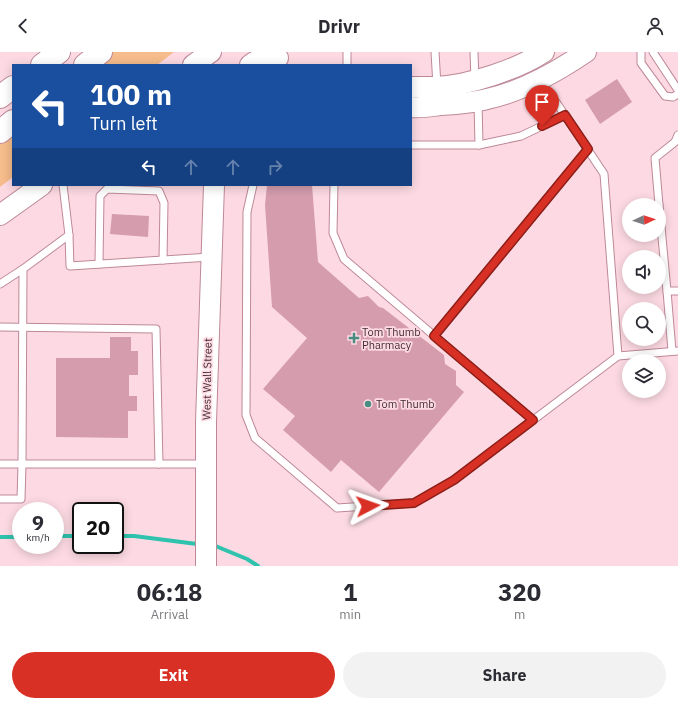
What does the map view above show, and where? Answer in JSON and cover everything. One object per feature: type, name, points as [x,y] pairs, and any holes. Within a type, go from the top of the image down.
[{"type":"highway","points":[[43,64],[59,52]]},
{"type":"highway","points":[[85,64],[101,52]]},
{"type":"highway","points":[[0,97],[12,88]]},
{"type":"highway","points":[[0,132],[12,122]]},
{"type":"main road","points":[[194,64],[210,52]]},
{"type":"main road","points":[[476,90],[488,99],[515,90],[567,65],[586,52]]},
{"type":"main road","points":[[412,107],[437,96],[476,90],[508,70],[537,56],[539,79]]},
{"type":"main road","points":[[251,64],[254,61],[265,58],[281,58]]},
{"type":"main road","points":[[412,87],[437,96]]},
{"type":"main road","points":[[0,215],[41,186]]},
{"type":"main road","name":"West Wall Street","points":[[206,566],[206,464],[214,187]]},
{"type":"lane","points":[[347,52],[347,64]]},
{"type":"lane","points":[[436,52],[437,96]]},
{"type":"lane","points":[[474,52],[479,145]]},
{"type":"lane","points":[[641,52],[641,63],[664,96],[673,97],[678,94]]},
{"type":"lane","points":[[653,52],[678,90]]},
{"type":"lane","points":[[539,79],[604,174],[618,356]]},
{"type":"lane","points":[[412,145],[479,145],[521,136],[565,115]]},
{"type":"lane","points":[[658,198],[654,158],[675,142],[678,136]]},
{"type":"lane","points":[[434,336],[588,149]]},
{"type":"lane","points":[[63,186],[69,235],[70,266],[211,257]]},
{"type":"lane","points":[[253,186],[247,212],[246,415],[256,438],[337,508],[414,503],[454,480],[618,356],[675,351],[662,242]]},
{"type":"lane","points":[[334,186],[333,233],[344,259],[533,420]]},
{"type":"lane","points":[[99,264],[100,196],[107,189],[159,192],[164,203],[163,260]]},
{"type":"lane","points":[[0,284],[69,235]]},
{"type":"lane","points":[[0,499],[21,499],[23,269]]},
{"type":"lane","points":[[667,291],[678,291]]},
{"type":"lane","points":[[0,327],[156,328],[159,464]]},
{"type":"lane","points":[[0,464],[206,464]]},
{"type":"shaded area","points":[[112,52],[174,52],[158,64],[97,64]]},
{"type":"shaded area","points":[[12,133],[12,178],[0,187],[0,143]]},
{"type":"building","points":[[617,79],[632,102],[600,124],[585,100]]},
{"type":"building","name":"Tom Thumb","points":[[267,186],[312,186],[318,262],[359,298],[368,296],[379,307],[383,308],[444,355],[445,364],[456,371],[456,385],[464,392],[379,492],[341,460],[331,472],[283,430],[295,416],[263,389],[307,338],[272,307],[265,205]]},
{"type":"building","points":[[112,214],[149,216],[148,237],[110,234]]},
{"type":"building","points":[[110,337],[131,337],[131,351],[138,351],[138,375],[129,375],[129,396],[137,396],[137,411],[128,411],[128,438],[56,437],[56,358],[110,358]]},
{"type":"waterway","points":[[64,536],[72,536]]},
{"type":"waterway","points":[[124,536],[197,544]]},
{"type":"waterway","points":[[0,537],[12,537]]},
{"type":"waterway","points":[[213,545],[247,559],[258,566]]},
{"type":"place","name":"Tom Thumb Pharmacy","points":[[354,338]]},
{"type":"place","name":"Tom Thumb","points":[[368,404]]},
{"type":"route","points":[[368,506],[414,503],[454,480],[533,420],[434,336],[588,149],[565,115],[542,126]]}]
